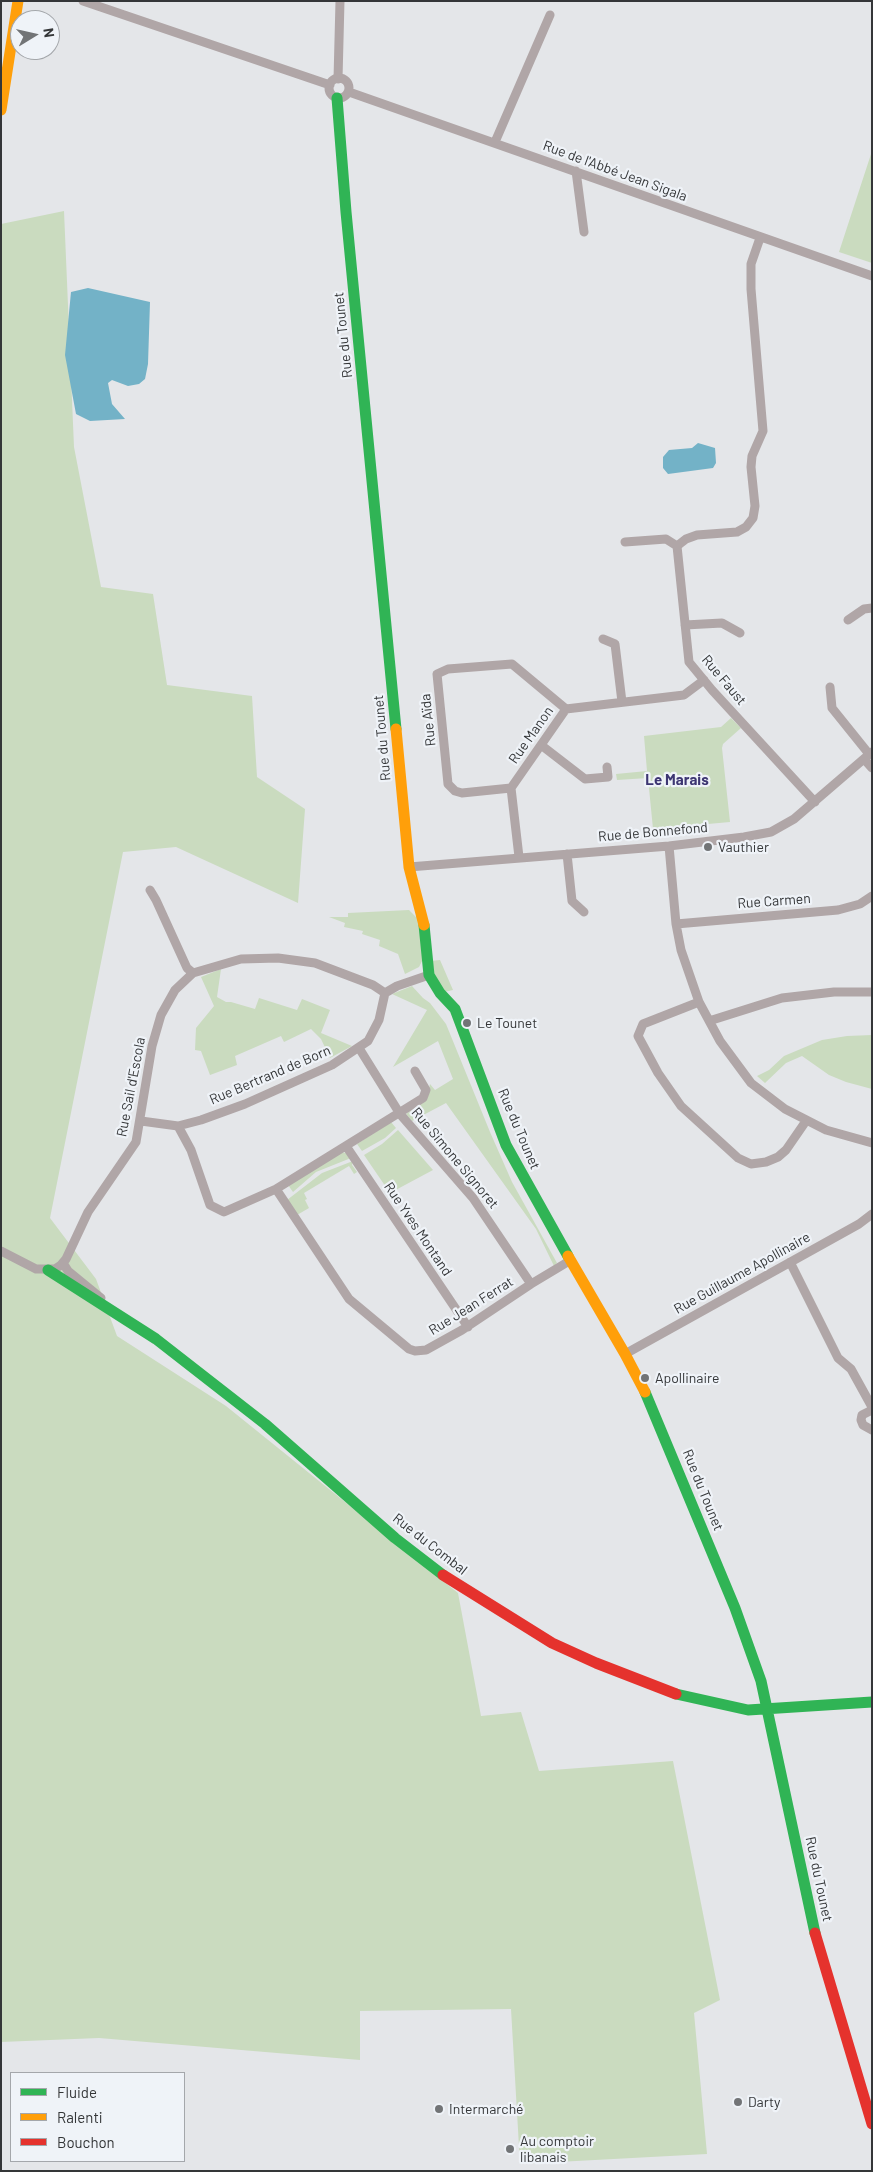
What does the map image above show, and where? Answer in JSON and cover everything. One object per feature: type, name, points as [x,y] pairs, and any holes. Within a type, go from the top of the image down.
[{"type":"street","points":[[6,77],[4,55],[10,1]]},
{"type":"street","points":[[1,110],[18,1]]},
{"type":"street","points":[[83,1],[330,85]]},
{"type":"street","points":[[338,79],[340,1]]},
{"type":"street","points":[[495,142],[550,15]]},
{"type":"street","points":[[338,79],[348,83],[349,92],[346,96],[337,98],[330,92],[330,85],[338,79]]},
{"type":"street","name":"Rue de l'Abbé Jean Sigala","points":[[349,92],[872,276]]},
{"type":"street","name":"Rue du Tounet","points":[[337,98],[346,212],[409,867],[424,922],[429,975],[440,993],[455,1009],[506,1145],[527,1185],[625,1354],[648,1399],[733,1603],[761,1681],[816,1936],[872,2124]]},
{"type":"street","points":[[576,171],[584,232]]},
{"type":"street","points":[[625,542],[666,539],[677,546],[686,539],[697,535],[737,532],[746,527],[753,518],[755,506],[751,462],[763,431],[750,289],[751,264],[760,238]]},
{"type":"street","name":"Rue Faust","points":[[677,546],[689,662],[815,802]]},
{"type":"street","points":[[848,620],[864,609],[872,608]]},
{"type":"street","points":[[685,625],[722,623],[740,633]]},
{"type":"street","points":[[603,639],[615,644],[622,702]]},
{"type":"street","name":"Rue Aïda","points":[[511,788],[462,793],[455,791],[448,784],[437,674],[448,669],[512,664],[566,709]]},
{"type":"street","name":"Rue Manon","points":[[511,788],[566,709],[684,695],[704,680]]},
{"type":"street","points":[[830,687],[832,708],[868,755],[872,768]]},
{"type":"street","points":[[540,745],[586,779],[608,777],[607,767]]},
{"type":"street","name":"Rue de Bonnefond","points":[[409,867],[669,846],[771,832],[794,819],[868,755]]},
{"type":"street","points":[[511,788],[519,857]]},
{"type":"street","points":[[669,846],[676,924],[681,950],[699,1002],[720,1041],[751,1083],[784,1109],[826,1130],[872,1143]]},
{"type":"street","points":[[568,854],[572,901],[584,912]]},
{"type":"street","points":[[150,890],[187,968],[193,972]]},
{"type":"street","name":"Rue Carmen","points":[[676,924],[838,910],[860,904],[872,896]]},
{"type":"street","name":"Rue Sail d'Escola","points":[[63,1263],[76,1240],[88,1212],[136,1142],[152,1046],[161,1016],[175,990],[193,972],[241,959],[278,958],[315,964],[373,985],[385,993]]},
{"type":"street","points":[[385,993],[397,986],[429,975]]},
{"type":"street","points":[[709,1021],[782,998],[834,992],[872,992]]},
{"type":"street","name":"Rue Bertrand de Born","points":[[141,1121],[178,1126],[245,1104],[332,1065],[368,1041],[379,1020],[385,993]]},
{"type":"street","points":[[699,1002],[643,1024],[638,1036],[658,1073],[681,1106],[738,1158],[751,1164],[766,1162],[778,1157],[786,1150],[806,1121]]},
{"type":"street","name":"Rue Simone Signoret","points":[[359,1048],[400,1114],[473,1198],[531,1284]]},
{"type":"street","points":[[178,1126],[191,1150],[210,1205],[224,1212],[276,1189],[423,1098],[426,1090],[415,1071]]},
{"type":"street","name":"Rue Yves Montand","points":[[346,1146],[468,1327]]},
{"type":"street","name":"Rue Jean Ferrat","points":[[276,1189],[349,1299],[409,1349],[420,1352],[468,1327],[531,1284],[571,1260]]},
{"type":"street","name":"Rue Guillaume Apollinaire","points":[[625,1354],[859,1224],[872,1214]]},
{"type":"street","name":"Rue du Combal","points":[[1,1252],[28,1267],[48,1270],[64,1282],[120,1314]]},
{"type":"street","points":[[790,1262],[838,1358],[850,1369],[872,1409],[862,1415],[861,1420],[863,1426],[872,1430]]},
{"type":"street","points":[[48,1270],[55,1269],[63,1263]]},
{"type":"street","name":"Rue du Combal","points":[[63,1263],[68,1271],[120,1314],[156,1339],[265,1424],[403,1544],[450,1580],[494,1609],[552,1643],[587,1659],[679,1695],[730,1707],[748,1710],[768,1710],[872,1702]]},
{"type":"green space","points":[[872,151],[872,263],[839,252]]},
{"type":"green space","points":[[64,211],[74,447],[101,587],[153,594],[167,685],[252,696],[257,777],[305,809],[298,903],[176,847],[123,852],[50,1218],[96,1279],[117,1336],[226,1406],[458,1593],[481,1716],[521,1712],[539,1771],[673,1761],[720,2000],[694,2013],[707,2154],[520,2164],[511,2009],[360,2011],[360,2060],[99,2038],[1,2042],[1,224]]},
{"type":"green space","points":[[731,718],[741,728],[723,744],[722,748],[730,822],[708,824],[708,832],[672,835],[671,827],[653,829],[648,778],[617,780],[616,774],[647,771],[644,736],[721,727]]},
{"type":"green space","points":[[409,910],[416,917],[417,913],[424,957],[419,967],[405,974],[398,954],[379,946],[380,940],[362,934],[363,931],[344,927],[345,923],[329,917],[348,917],[348,913]]},
{"type":"green space","points":[[440,960],[453,990],[444,992],[434,976],[430,961]]},
{"type":"green space","points":[[221,969],[217,997],[226,1002],[255,1009],[259,998],[297,1010],[302,999],[330,1010],[321,1033],[352,1046],[330,1058],[321,1039],[311,1029],[284,1042],[281,1036],[235,1056],[237,1065],[210,1075],[201,1051],[195,1050],[196,1028],[214,1006],[201,977]]},
{"type":"green space","points":[[412,986],[430,1003],[446,1024],[512,1182],[557,1263],[554,1266],[536,1229],[446,1103],[412,1121],[406,1114],[427,1099],[430,1084],[435,1090],[453,1079],[438,1041],[393,1067],[427,1010],[392,994]]},
{"type":"green space","points":[[872,1035],[872,1089],[829,1075],[802,1056],[786,1063],[765,1083],[757,1076],[769,1070],[784,1056],[822,1040]]},
{"type":"green space","points":[[391,1122],[396,1128],[385,1138],[362,1151],[357,1144]]},
{"type":"green space","points":[[398,1130],[433,1170],[390,1193],[364,1155],[382,1144]]},
{"type":"green space","points":[[341,1152],[346,1153],[351,1158],[316,1172],[293,1192],[288,1185]]},
{"type":"green space","points":[[353,1161],[352,1165],[357,1172],[354,1174],[349,1166],[304,1193],[309,1208],[297,1215],[287,1200],[322,1173]]},
{"type":"water","points":[[88,288],[150,302],[148,364],[145,379],[139,384],[128,386],[112,380],[108,383],[112,404],[125,419],[90,421],[76,414],[65,355],[71,292]]},
{"type":"water","points":[[698,443],[715,448],[716,463],[713,468],[668,474],[663,468],[663,457],[669,450],[692,448]]},
{"type":"traffic: fast","points":[[337,98],[346,212],[396,729]]},
{"type":"traffic: fast","points":[[424,925],[429,975],[440,993],[455,1009],[506,1145],[568,1256]]},
{"type":"traffic: fast","points":[[48,1270],[156,1339],[265,1424],[395,1538],[443,1575]]},
{"type":"traffic: fast","points":[[645,1392],[735,1608],[761,1681],[815,1933]]},
{"type":"traffic: fast","points":[[676,1694],[748,1710],[872,1702]]},
{"type":"traffic: slow","points":[[1,110],[18,1]]},
{"type":"traffic: slow","points":[[396,729],[409,867],[424,925]]},
{"type":"traffic: slow","points":[[568,1256],[645,1392]]},
{"type":"traffic: jam","points":[[443,1575],[552,1643],[596,1663],[676,1694]]},
{"type":"traffic: jam","points":[[815,1933],[872,2124]]},
{"type":"place","name":"Vauthier","points":[[708,847]]},
{"type":"place","name":"Le Tounet","points":[[467,1023]]},
{"type":"place","name":"Apollinaire","points":[[645,1378]]},
{"type":"place","name":"Darty","points":[[738,2102]]},
{"type":"place","name":"Intermarché","points":[[439,2109]]},
{"type":"place","name":"Au comptoir libanais","points":[[510,2149]]},
{"type":"district","name":"Le Marais","points":[[677,780]]}]
